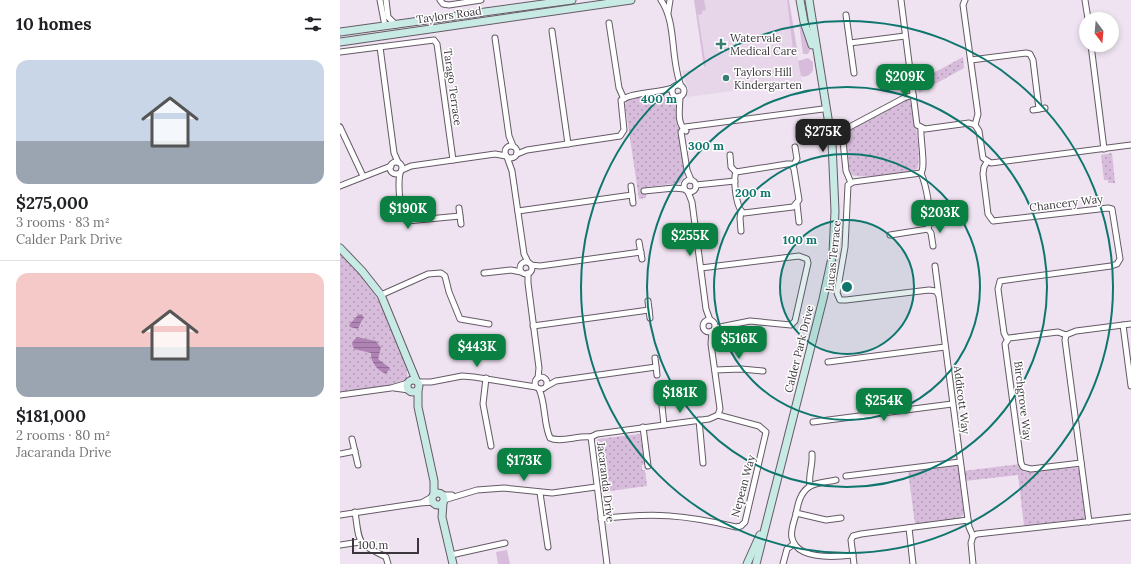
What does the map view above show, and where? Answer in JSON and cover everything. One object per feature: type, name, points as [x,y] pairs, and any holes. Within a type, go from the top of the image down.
[{"type":"street","points":[[380,0],[385,26],[391,31],[404,33]]},
{"type":"street","points":[[386,0],[388,17],[396,25]]},
{"type":"street","points":[[441,2],[449,5],[481,0]]},
{"type":"street","name":"Taylors Road","points":[[340,32],[572,0]]},
{"type":"street","name":"Taylors Road","points":[[340,42],[631,0]]},
{"type":"street","points":[[661,0],[668,13]]},
{"type":"street","points":[[670,0],[668,13],[676,75],[675,92],[680,116],[685,129],[683,141],[688,186],[692,202],[706,309],[710,326],[720,409],[718,415]]},
{"type":"street","name":"Calder Park Drive","points":[[800,0],[804,22],[816,55]]},
{"type":"street","name":"Calder Park Drive","points":[[756,564],[829,275],[834,232],[834,181],[809,0]]},
{"type":"street","points":[[901,0],[917,123],[921,128],[920,143],[923,167],[921,173],[926,188],[930,220],[928,229],[931,233],[933,246]]},
{"type":"street","points":[[965,0],[963,5],[978,114],[975,125]]},
{"type":"street","points":[[1085,0],[1087,12]]},
{"type":"street","points":[[846,15],[854,74]]},
{"type":"street","points":[[610,23],[619,88],[624,99]]},
{"type":"street","points":[[552,31],[568,144]]},
{"type":"street","points":[[850,43],[905,36]]},
{"type":"street","points":[[495,38],[540,382],[548,432],[550,438],[557,439],[580,436],[591,437]]},
{"type":"street","name":"Tarago Terrace","points":[[340,52],[434,40],[437,44],[453,160]]},
{"type":"street","points":[[380,47],[403,216],[407,221],[460,216]]},
{"type":"street","points":[[971,60],[1026,52],[1030,54],[1033,60],[1039,109]]},
{"type":"street","points":[[1092,52],[1104,148]]},
{"type":"street","points":[[340,186],[381,170],[613,138],[622,135],[624,130],[621,100],[660,92],[675,92],[684,90],[676,75]]},
{"type":"street","points":[[675,92],[681,86]]},
{"type":"street","points":[[913,95],[904,98],[842,131],[846,171],[851,183],[921,173]]},
{"type":"street","points":[[1033,110],[1045,108]]},
{"type":"street","points":[[685,129],[696,126],[825,109]]},
{"type":"street","points":[[921,128],[969,123],[975,125],[979,131],[982,156],[987,162],[994,163],[1131,145]]},
{"type":"street","points":[[340,127],[363,176]]},
{"type":"street","points":[[795,147],[797,159],[793,166],[799,200],[797,204],[799,222]]},
{"type":"street","points":[[730,155],[731,167],[736,172]]},
{"type":"street","name":"Chancery Way","points":[[987,162],[983,170],[988,214],[993,221],[1112,209],[1120,259],[1117,264],[1111,266],[1000,281],[998,289],[1004,333],[1007,339]]},
{"type":"street","points":[[736,172],[788,164],[793,166]]},
{"type":"street","points":[[736,172],[735,181],[739,208],[741,212],[741,231]]},
{"type":"street","points":[[644,191],[735,181]]},
{"type":"street","name":"Lucas Terrace","points":[[851,183],[847,187],[847,230],[836,293],[838,298],[846,300],[929,290],[936,291],[938,294]]},
{"type":"street","points":[[631,186],[633,203]]},
{"type":"street","points":[[518,210],[632,195]]},
{"type":"street","points":[[741,212],[744,213],[793,207],[797,204]]},
{"type":"street","points":[[459,208],[461,224]]},
{"type":"street","points":[[890,235],[928,229]]},
{"type":"street","points":[[639,242],[642,259]]},
{"type":"street","points":[[340,248],[362,271],[381,295],[404,350],[453,564]]},
{"type":"street","points":[[484,273],[641,252]]},
{"type":"street","points":[[701,268],[799,256],[807,259],[808,263],[794,321],[791,325],[750,321],[710,326]]},
{"type":"street","name":"Addicott Way","points":[[935,266],[952,404],[968,520],[972,536],[970,543],[973,564]]},
{"type":"street","points":[[381,295],[428,274],[441,273],[446,276],[449,292],[460,319],[489,324]]},
{"type":"street","points":[[648,301],[650,318]]},
{"type":"street","points":[[533,326],[649,310]]},
{"type":"street","points":[[1007,339],[1058,332],[1066,335],[1076,331],[1131,324]]},
{"type":"street","points":[[1123,325],[1131,386]]},
{"type":"street","points":[[1066,335],[1065,340],[1089,522]]},
{"type":"street","name":"Birchgrove Way","points":[[1007,339],[1005,344],[1020,463],[1023,467],[1031,469],[1081,463]]},
{"type":"street","points":[[828,362],[945,347]]},
{"type":"street","points":[[655,358],[657,375]]},
{"type":"street","points":[[340,395],[413,386],[462,376],[486,378],[504,383],[525,385],[656,367]]},
{"type":"street","points":[[715,370],[741,369],[763,371]]},
{"type":"street","points":[[486,378],[483,404],[491,446]]},
{"type":"street","points":[[546,387],[556,381]]},
{"type":"street","points":[[540,382],[546,387]]},
{"type":"street","points":[[540,382],[546,387]]},
{"type":"street","points":[[544,401],[546,387]]},
{"type":"street","points":[[813,422],[952,404]]},
{"type":"street","points":[[662,406],[664,425]]},
{"type":"street","name":"Jacaranda Drive","points":[[607,564],[596,487],[591,437],[597,434],[699,420],[718,415]]},
{"type":"street","name":"Nepean Way","points":[[601,519],[635,515],[668,515],[698,518],[736,527],[742,526],[745,522],[766,432],[759,426],[718,415]]},
{"type":"street","points":[[699,420],[703,463]]},
{"type":"street","points":[[643,427],[648,466]]},
{"type":"street","points":[[352,439],[358,465]]},
{"type":"street","points":[[340,454],[355,451]]},
{"type":"street","points":[[810,486],[808,480],[813,463],[812,454]]},
{"type":"street","points":[[846,476],[960,462]]},
{"type":"street","points":[[836,480],[810,486],[803,492],[791,531],[794,544],[803,552],[825,558],[853,555]]},
{"type":"street","points":[[340,515],[420,503],[492,488],[552,493],[596,487]]},
{"type":"street","points":[[540,493],[548,547]]},
{"type":"street","points":[[356,512],[360,542],[364,546],[386,557],[388,564]]},
{"type":"street","points":[[796,513],[826,520],[841,518]]},
{"type":"street","points":[[972,536],[977,534],[1131,517]]},
{"type":"street","name":"Calder Park Drive","points":[[747,564],[768,520]]},
{"type":"street","points":[[854,564],[851,540],[853,536],[968,520]]},
{"type":"street","points":[[908,528],[913,564]]},
{"type":"street","points":[[340,545],[360,542]]},
{"type":"street","points":[[451,555],[505,543]]},
{"type":"street","points":[[783,564],[787,549],[794,544]]},
{"type":"shaded area","points":[[694,0],[704,0],[706,10],[702,11],[702,14],[698,15],[706,66],[704,67]]},
{"type":"shaded area","points":[[695,0],[788,0],[802,82],[687,97],[688,88],[682,71],[705,68]]},
{"type":"shaded area","points":[[787,0],[789,0],[798,55],[792,54],[790,50],[793,49]]},
{"type":"shaded area","points":[[799,24],[802,24],[811,48],[808,54],[803,54]]},
{"type":"shaded area","points":[[963,57],[964,68],[919,93],[917,82]]},
{"type":"shaded area","points":[[808,58],[813,62],[813,70],[808,76],[804,77],[801,76],[798,61]]},
{"type":"shaded area","points":[[670,95],[676,99],[685,174],[680,183],[647,187],[646,198],[639,199],[625,105],[628,99]]},
{"type":"shaded area","points":[[908,98],[913,110],[917,132],[919,155],[917,169],[894,174],[872,176],[855,176],[850,174],[844,135],[845,131]]},
{"type":"shaded area","points":[[1112,153],[1115,183],[1108,183],[1108,180],[1104,180],[1101,155]]},
{"type":"shaded area","points":[[340,252],[362,274],[384,310],[405,360],[407,373],[406,382],[401,384],[340,392]]},
{"type":"shaded area","points":[[362,314],[364,318],[358,329],[350,327],[349,325],[358,315]]},
{"type":"shaded area","points":[[357,337],[376,341],[381,348],[378,359],[390,368],[386,374],[375,366],[371,353],[354,349],[352,344]]},
{"type":"shaded area","points":[[640,434],[645,464],[642,465],[642,470],[645,470],[647,486],[603,492],[596,442],[598,439]]},
{"type":"shaded area","points":[[954,464],[958,467],[964,514],[959,519],[915,524],[908,471]]},
{"type":"shaded area","points":[[1019,464],[1021,470],[1025,472],[1077,467],[1079,470],[1086,515],[1084,519],[1048,525],[1024,526],[1018,475],[965,481],[963,471]]},
{"type":"shaded area","points":[[507,550],[510,564],[498,564],[496,552]]},
{"type":"place","name":"Watervale Medical Care","points":[[721,44]]},
{"type":"place","name":"Taylors Hill Kindergarten","points":[[726,78]]}]
